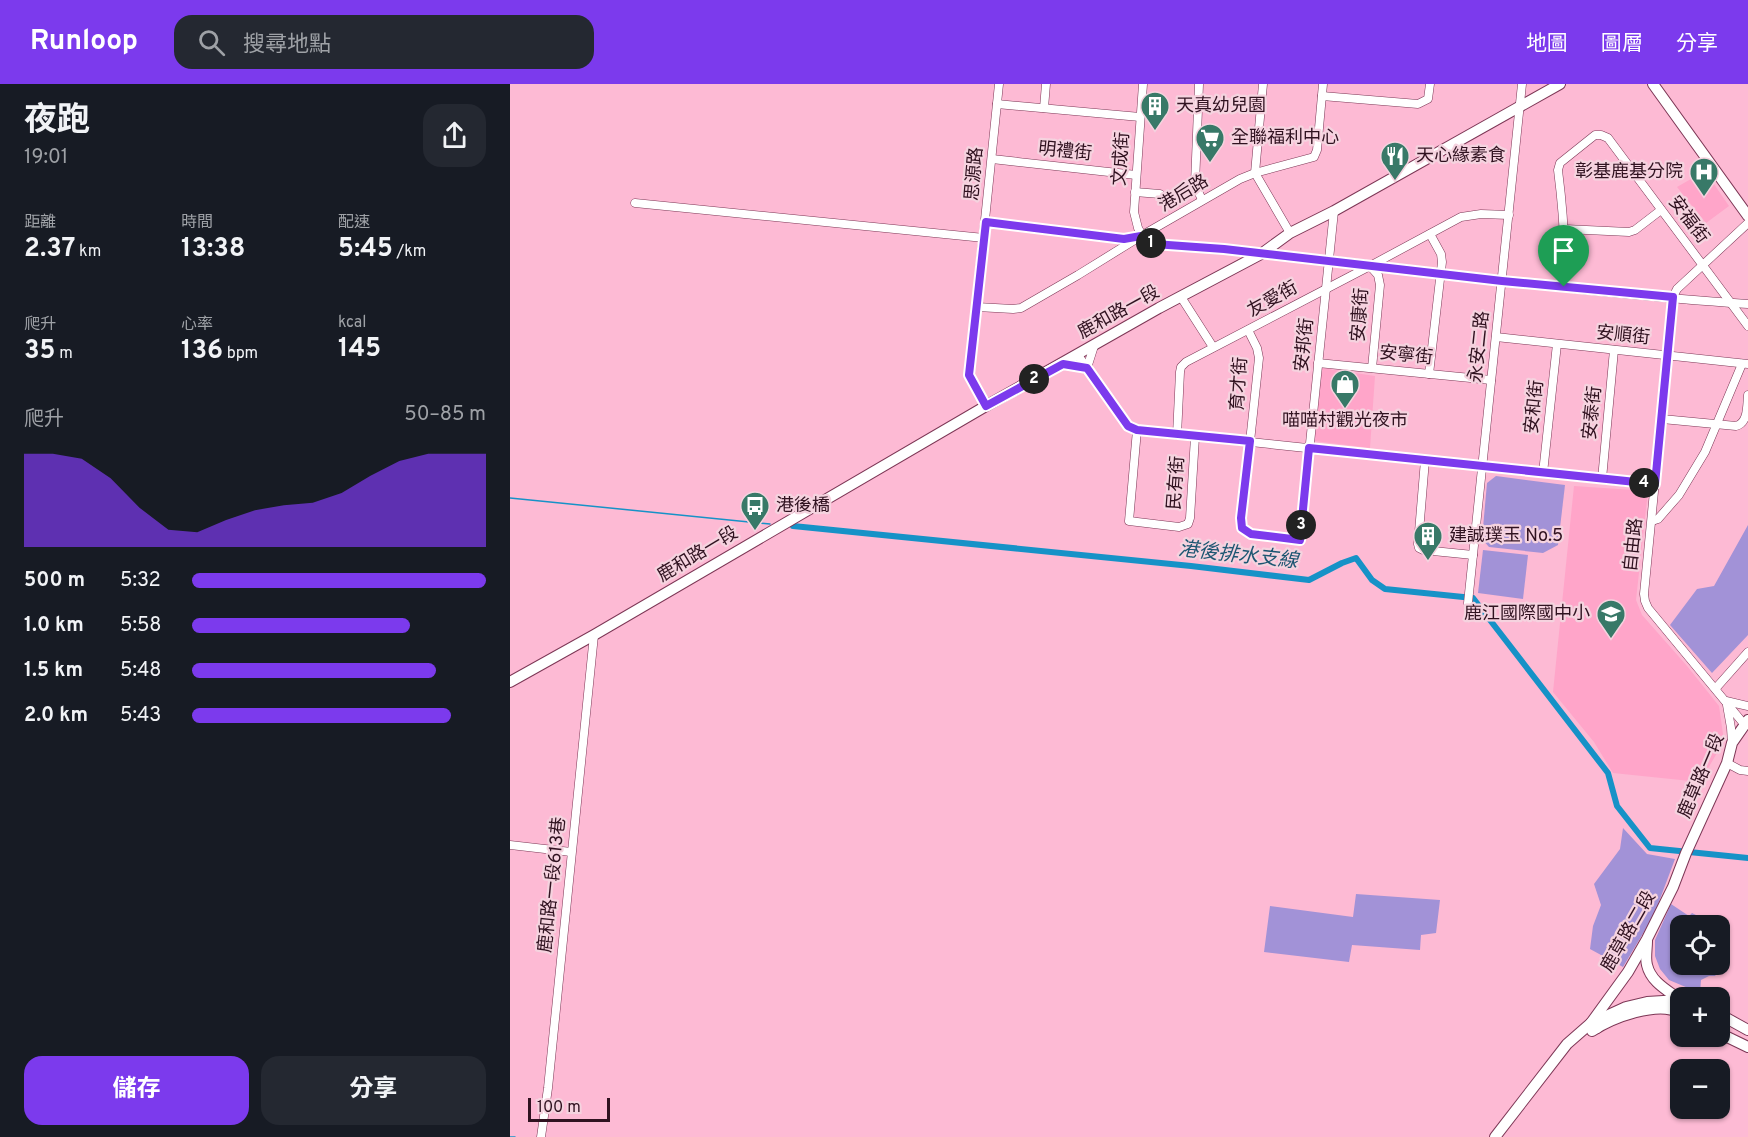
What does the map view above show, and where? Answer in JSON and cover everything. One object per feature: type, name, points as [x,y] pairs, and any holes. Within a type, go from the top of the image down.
[{"type":"main road","name":"鹿和路一段","points":[[510,682],[986,406],[1261,254],[1290,233],[1334,211],[1560,84]]},
{"type":"main road","points":[[1653,84],[1748,216]]},
{"type":"main road","name":"鹿草路一段","points":[[1688,850],[1727,763],[1732,743],[1746,722]]},
{"type":"main road","name":"鹿草路二段","points":[[1503,1137],[1572,1047],[1594,1025],[1647,939],[1673,887],[1688,850]]},
{"type":"main road","points":[[1647,939],[1647,965],[1656,982],[1670,997]]},
{"type":"main road","points":[[1594,1025],[1642,1011],[1670,1008]]},
{"type":"main road","points":[[1730,1020],[1748,1030]]},
{"type":"main road","name":"鹿草路二段","points":[[1495,1137],[1567,1044],[1594,1025]]},
{"type":"main road","points":[[1730,1038],[1748,1047]]},
{"type":"street","name":"思源路","points":[[986,406],[969,375],[999,84]]},
{"type":"street","points":[[1044,108],[1046,84]]},
{"type":"street","name":"文成街","points":[[1141,236],[1134,212],[1143,84]]},
{"type":"street","points":[[1199,84],[1195,184],[1202,200]]},
{"type":"street","points":[[1263,84],[1256,173],[1290,233]]},
{"type":"street","name":"港后路","points":[[977,307],[1021,308],[1240,179],[1314,157],[1323,84]]},
{"type":"street","points":[[1322,96],[1418,104],[1428,99],[1430,84]]},
{"type":"street","name":"永安二路","points":[[1468,603],[1522,84]]},
{"type":"street","points":[[997,104],[1140,117]]},
{"type":"street","name":"安福街","points":[[1564,287],[1565,229],[1558,170],[1560,163],[1595,135],[1601,135],[1608,138],[1748,326]]},
{"type":"street","name":"明禮街","points":[[992,159],[1136,175]]},
{"type":"street","points":[[1135,192],[1160,194]]},
{"type":"street","points":[[635,203],[984,238]]},
{"type":"street","points":[[1565,229],[1629,232],[1661,210]]},
{"type":"street","name":"安邦街","points":[[1309,448],[1334,211]]},
{"type":"street","name":"友愛街","points":[[1177,435],[1181,367],[1186,362],[1461,217],[1509,215]]},
{"type":"street","points":[[986,222],[1124,239],[1141,236],[1145,241],[1154,244],[1224,249],[1502,281],[1748,304]]},
{"type":"street","points":[[1673,297],[1677,289],[1702,264],[1748,223]]},
{"type":"street","points":[[1429,374],[1441,274],[1441,254],[1430,234]]},
{"type":"street","name":"安康街","points":[[1370,266],[1378,275],[1380,285],[1372,368]]},
{"type":"street","points":[[1181,297],[1213,347]]},
{"type":"street","name":"自由路","points":[[1673,297],[1645,601],[1648,608],[1725,701],[1746,722]]},
{"type":"street","name":"育才街","points":[[1248,330],[1259,358],[1241,518],[1242,528],[1251,534],[1300,540],[1309,448]]},
{"type":"street","name":"安順街","points":[[1496,338],[1745,364]]},
{"type":"street","name":"安和街","points":[[1543,473],[1557,344]]},
{"type":"street","points":[[1087,368],[1094,346]]},
{"type":"street","name":"安泰街","points":[[1602,479],[1614,350]]},
{"type":"street","points":[[1078,355],[1128,426],[1137,430],[1655,484]]},
{"type":"street","name":"安寧街","points":[[1318,363],[1491,380]]},
{"type":"street","points":[[1063,364],[1087,368]]},
{"type":"street","points":[[1652,521],[1658,519],[1679,495],[1705,452],[1745,364]]},
{"type":"street","points":[[1662,419],[1736,426],[1745,422],[1748,395]]},
{"type":"street","name":"民有街","points":[[1137,430],[1129,521],[1179,527],[1188,524],[1195,437]]},
{"type":"street","points":[[1425,460],[1419,548],[1473,555]]},
{"type":"street","name":"鹿和路一段613巷","points":[[541,1137],[548,1088],[594,635]]},
{"type":"street","points":[[1716,688],[1748,652]]},
{"type":"street","points":[[1725,701],[1748,706]]},
{"type":"street","points":[[1725,701],[1729,713],[1732,743]]},
{"type":"street","points":[[1727,763],[1740,770],[1748,771]]},
{"type":"street","points":[[510,845],[571,852]]},
{"type":"shaded area","name":"彰基鹿基分院","points":[[1705,171],[1729,206],[1706,223],[1677,187]]},
{"type":"shaded area","name":"喵喵村觀光夜市","points":[[1322,368],[1375,376],[1370,448],[1314,441]]},
{"type":"shaded area","points":[[1496,476],[1565,485],[1558,545],[1543,553],[1489,547],[1482,539],[1487,483]]},
{"type":"shaded area","name":"鹿江國際國中小","points":[[1574,486],[1648,491],[1636,600],[1642,615],[1719,706],[1724,741],[1700,782],[1613,773],[1594,742],[1553,692]]},
{"type":"shaded area","points":[[1748,525],[1748,635],[1712,673],[1670,625],[1697,589],[1714,586]]},
{"type":"shaded area","points":[[1483,550],[1528,555],[1523,599],[1478,593]]},
{"type":"shaded area","points":[[1623,828],[1647,854],[1675,859],[1654,915],[1623,967],[1590,949],[1593,926],[1601,905],[1594,884],[1620,849]]},
{"type":"shaded area","points":[[1356,894],[1440,900],[1436,933],[1421,935],[1420,950],[1352,945],[1349,962],[1264,952],[1270,906],[1353,917]]},
{"type":"shaded area","points":[[1671,904],[1688,915],[1670,915],[1670,975],[1716,975],[1701,980],[1700,987],[1686,987],[1669,980],[1660,969],[1655,956],[1655,940]]},
{"type":"waterway","points":[[510,498],[770,524]]},
{"type":"waterway","name":"港後排水支線","points":[[793,526],[1309,580],[1356,558],[1372,580],[1385,589],[1473,598],[1608,773],[1617,806],[1650,848],[1748,858]]},
{"type":"waterway","points":[[510,1137],[515,1137]]},
{"type":"place","name":"天真幼兒園","points":[[1155,132]]},
{"type":"place","name":"全聯福利中心","points":[[1210,164]]},
{"type":"place","name":"天心緣素食","points":[[1395,182]]},
{"type":"place","name":"彰基鹿基分院","points":[[1704,198]]},
{"type":"place","name":"喵喵村觀光夜市","points":[[1345,410]]},
{"type":"place","name":"港後橋","points":[[755,532]]},
{"type":"place","name":"建誠璞玉 No.5","points":[[1428,562]]},
{"type":"place","name":"鹿江國際國中小","points":[[1611,640]]},
{"type":"route","points":[[986,222],[1124,239],[1141,236],[1145,241],[1154,244],[1224,249],[1564,287],[1673,297],[1655,484],[1309,448],[1300,540],[1251,534],[1241,525],[1250,441],[1137,430],[1128,426],[1087,368],[1063,364],[986,406],[969,375],[986,222]]}]
